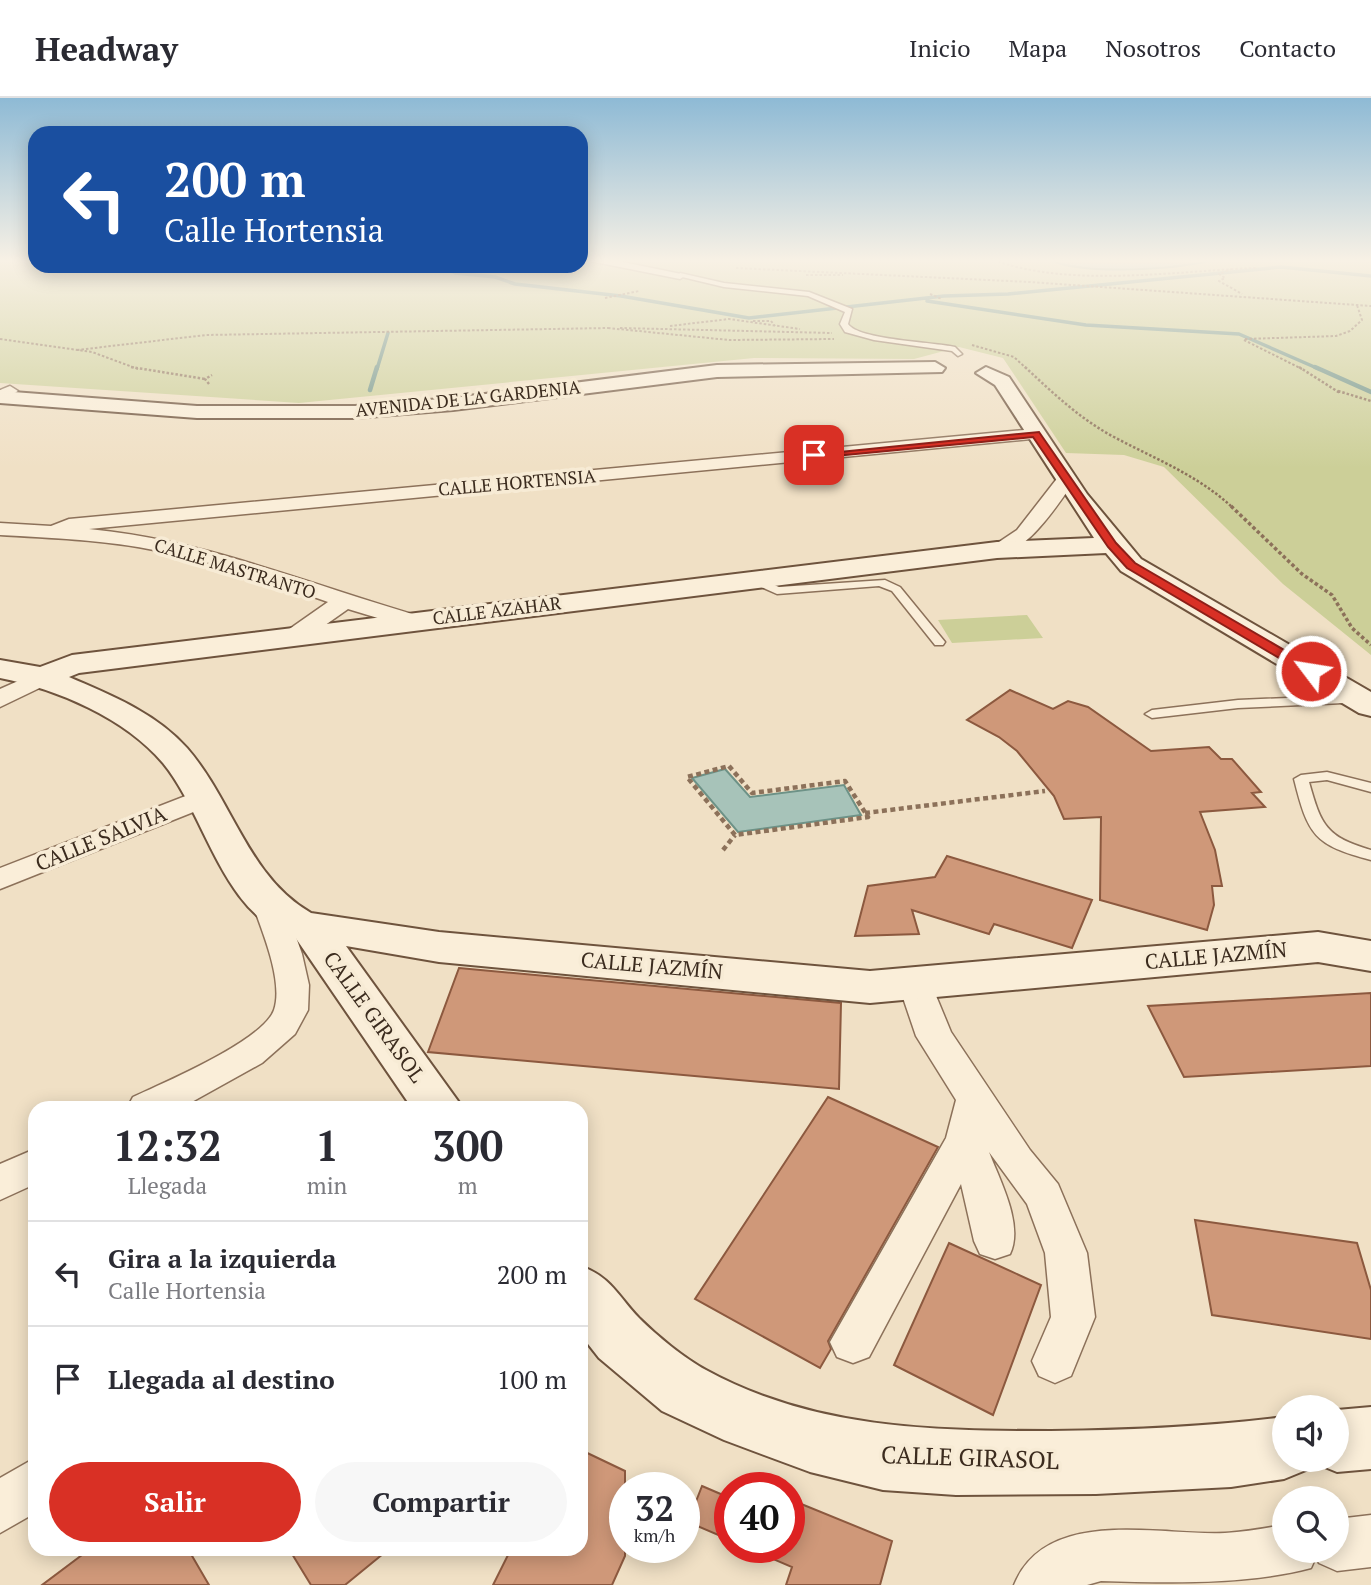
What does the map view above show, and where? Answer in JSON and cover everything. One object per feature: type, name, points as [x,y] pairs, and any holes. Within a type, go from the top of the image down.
[{"type":"street","name":"AVENIDA DE LA GARDENIA","points":[[2,394],[197,412],[355,412],[444,405],[718,371],[955,368]]},
{"type":"street","points":[[955,368],[1002,381],[1066,480],[1112,545],[1131,565],[1365,702]]},
{"type":"street","name":"CALLE HORTENSIA","points":[[0,529],[53,533],[60,527],[82,524],[1035,434]]},
{"type":"street","name":"CALLE AZAHAR","points":[[997,550],[1024,534],[1066,480]]},
{"type":"street","name":"CALLE MASTRANTO","points":[[53,533],[116,538],[182,549],[343,602],[414,622]]},
{"type":"street","name":"CALLE AZAHAR","points":[[43,677],[72,664],[296,635],[997,550],[1112,545]]},
{"type":"street","points":[[296,635],[343,602]]},
{"type":"street","points":[[0,669],[43,677]]},
{"type":"street","points":[[0,699],[43,677]]},
{"type":"street","name":"CALLE JAZMÍN","points":[[43,677],[149,731],[177,757],[244,871],[285,918],[309,926],[439,947],[870,987],[1318,947],[1371,956]]},
{"type":"street","name":"CALLE SALVIA","points":[[0,879],[201,799]]},
{"type":"street","points":[[159,1101],[266,1041],[286,1020],[292,1001],[289,975],[267,900]]},
{"type":"street","name":"CALLE GIRASOL","points":[[309,926],[434,1101]]},
{"type":"street","points":[[915,983],[934,1036],[975,1100],[1044,1196],[1066,1253],[1073,1317],[1055,1362]]},
{"type":"street","points":[[853,1342],[965,1140],[975,1100]]},
{"type":"street","points":[[965,1140],[984,1192],[995,1241]]},
{"type":"street","points":[[0,1183],[28,1169]]},
{"type":"street","name":"CALLE GIRASOL","points":[[588,1300],[620,1339],[683,1390],[746,1419],[810,1441],[883,1458],[956,1463],[1096,1462],[1231,1455],[1272,1450]]},
{"type":"street","points":[[1349,1440],[1371,1438]]},
{"type":"street","points":[[0,1508],[28,1488]]},
{"type":"street","points":[[1349,1544],[1371,1541]]},
{"type":"street","points":[[1040,1585],[1060,1567],[1101,1555],[1226,1559],[1272,1553]]},
{"type":"lane","points":[[851,329],[955,349],[955,368]]},
{"type":"lane","points":[[754,580],[777,591],[881,582],[896,589],[939,642]]},
{"type":"lane","points":[[1152,714],[1238,704],[1365,702]]},
{"type":"lane","points":[[1371,788],[1327,776],[1301,779],[1318,832],[1338,845],[1371,855]]},
{"type":"path","points":[[77,350],[206,335],[569,329]]},
{"type":"path","points":[[702,329],[854,332]]},
{"type":"path","points":[[794,329],[815,333]]},
{"type":"path","points":[[1349,329],[1343,334],[1306,340],[1260,337],[1245,339],[1246,343],[1312,374],[1338,392],[1371,401]]},
{"type":"path","points":[[0,339],[77,350],[99,356],[114,365],[205,379],[212,375]]},
{"type":"path","points":[[99,356],[112,346]]},
{"type":"path","points":[[167,379],[176,375]]},
{"type":"path","points":[[205,379],[209,384]]},
{"type":"path","points":[[723,850],[734,835],[868,817],[845,781],[752,793],[729,766],[687,777],[734,835]]},
{"type":"path","points":[[865,813],[1045,791]]},
{"type":"green space","points":[[0,329],[1371,329],[1371,655],[1283,584],[1164,467],[1124,455],[1066,453],[1003,358],[959,347],[914,359],[754,358],[299,403],[0,383]]},
{"type":"green space","points":[[1027,615],[1043,638],[952,643],[938,620]]},
{"type":"water","points":[[725,769],[750,797],[844,785],[861,815],[738,832],[692,778]]},
{"type":"building","points":[[1010,690],[1053,709],[1068,701],[1088,707],[1151,751],[1209,747],[1221,759],[1232,759],[1261,792],[1252,793],[1265,807],[1200,812],[1215,850],[1222,886],[1212,886],[1214,905],[1207,930],[1100,900],[1101,817],[1064,819],[1054,796],[1017,751],[999,737],[967,720]]},
{"type":"building","points":[[947,856],[1092,900],[1072,948],[994,924],[989,934],[912,910],[919,934],[855,936],[868,886],[935,877]]},
{"type":"building","points":[[459,968],[841,1003],[839,1089],[428,1052]]},
{"type":"building","points":[[1371,993],[1371,1066],[1184,1077],[1148,1006]]},
{"type":"building","points":[[828,1097],[938,1147],[828,1341],[831,1349],[820,1368],[695,1299]]},
{"type":"building","points":[[1195,1220],[1357,1243],[1371,1290],[1371,1339],[1212,1315]]},
{"type":"building","points":[[949,1243],[1041,1285],[993,1415],[894,1365]]},
{"type":"building","points":[[588,1453],[625,1471],[609,1472],[609,1563],[622,1563],[612,1585],[493,1585],[508,1556],[588,1556]]},
{"type":"building","points":[[702,1486],[714,1491],[714,1533],[700,1527]]},
{"type":"building","points":[[805,1506],[892,1541],[880,1585],[786,1585],[792,1567],[783,1563],[805,1563]]},
{"type":"building","points":[[81,1556],[192,1556],[209,1585],[42,1585]]},
{"type":"building","points":[[293,1556],[380,1556],[345,1585],[311,1585]]},
{"type":"waterway","points":[[1161,329],[1239,334],[1319,369]]},
{"type":"waterway","points":[[377,369],[388,333]]},
{"type":"waterway","points":[[370,390],[377,367]]},
{"type":"waterway","points":[[1315,367],[1371,392]]},
{"type":"route","points":[[814,455],[1035,434],[1112,545],[1131,565],[1311,671]]}]
